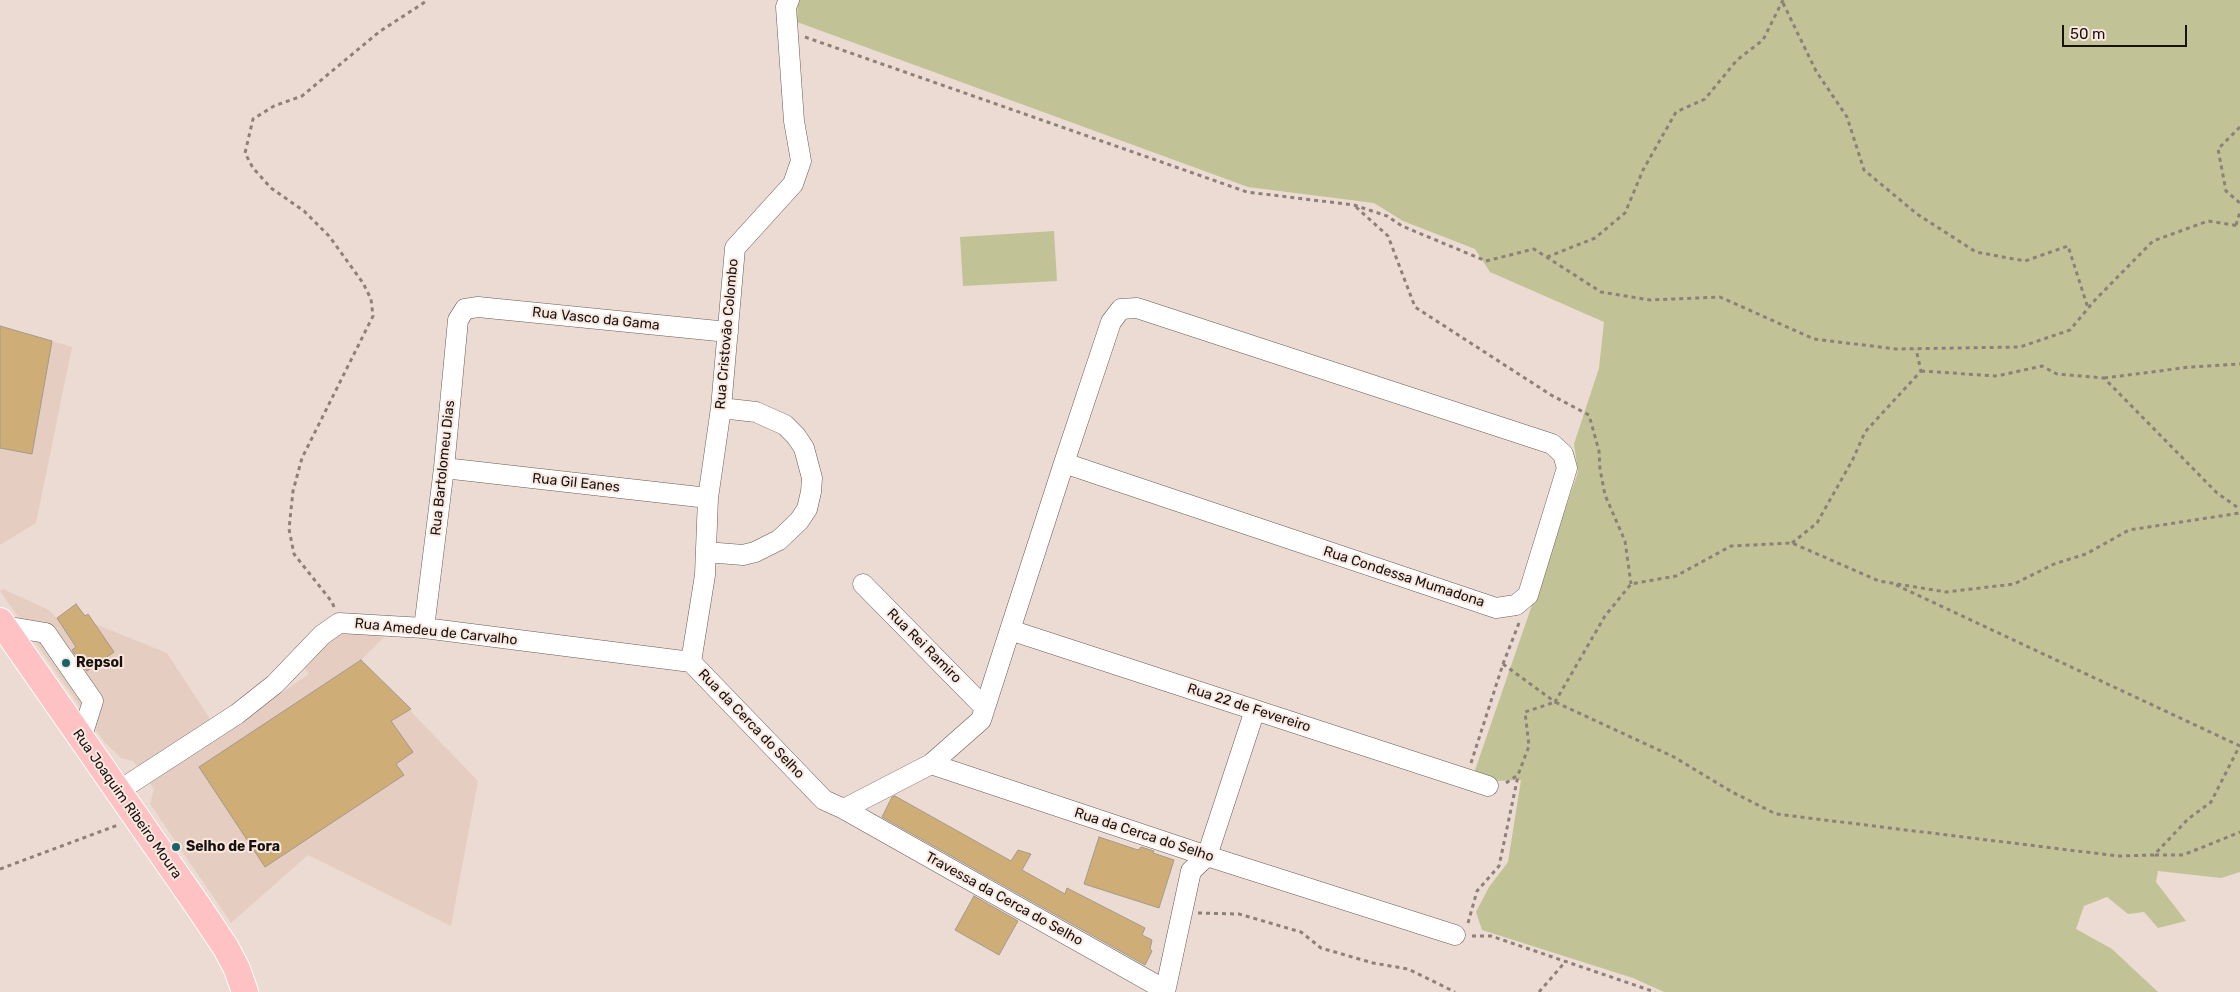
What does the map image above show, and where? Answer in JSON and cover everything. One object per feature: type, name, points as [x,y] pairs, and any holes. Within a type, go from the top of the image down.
[{"type":"main road","name":"Rua Joaquim Ribeiro Moura","points":[[2,624],[226,948],[237,969],[245,992]]},
{"type":"street","name":"Rua Cristovão Colombo","points":[[691,662],[705,576],[708,498],[721,408],[735,248],[793,184],[800,161],[794,121],[786,7],[789,0]]},
{"type":"street","name":"Rua Vasco da Gama","points":[[465,309],[478,306],[728,332]]},
{"type":"street","points":[[844,809],[930,764],[982,720],[1111,322],[1121,309],[1138,308],[1552,444],[1563,454],[1567,468],[1528,595],[1516,605]]},
{"type":"street","name":"Rua Bartolomeu Dias","points":[[424,628],[444,468],[458,320],[465,309]]},
{"type":"street","points":[[706,552],[742,555],[755,552],[779,540],[800,521],[807,509],[811,492],[809,464],[804,448],[785,425],[756,412],[721,408]]},
{"type":"street","name":"Rua Condessa Mumadona","points":[[1064,463],[1496,608],[1516,605]]},
{"type":"street","name":"Rua Gil Eanes","points":[[444,468],[708,498]]},
{"type":"street","name":"Rua Rei Ramiro","points":[[863,584],[985,708]]},
{"type":"street","name":"Rua Amedeu de Carvalho","points":[[117,792],[237,714],[275,684],[322,634],[340,623],[424,628],[691,662]]},
{"type":"street","name":"Rua 22 de Fevereiro","points":[[1010,630],[1488,786]]},
{"type":"street","name":"Rua da Cerca do Selho","points":[[691,662],[824,800],[844,809]]},
{"type":"street","points":[[1165,991],[1191,871],[1207,856],[1255,710]]},
{"type":"street","name":"Rua da Cerca do Selho","points":[[930,764],[1207,856],[1460,935]]},
{"type":"street","name":"Travessa da Cerca do Selho","points":[[844,809],[1165,991]]},
{"type":"path","points":[[340,623],[332,602],[294,554],[288,529],[293,491],[302,458],[373,316],[371,299],[363,283],[329,236],[304,211],[271,188],[253,168],[245,153],[253,119],[274,106],[302,96],[379,32],[428,0]]},
{"type":"path","points":[[1547,257],[1594,238],[1626,212],[1643,170],[1676,112],[1705,99],[1737,60],[1763,40],[1783,2]]},
{"type":"path","points":[[1783,2],[1816,71],[1847,118],[1864,170],[1917,214],[1976,252],[2025,261],[2068,246],[2088,308]]},
{"type":"path","points":[[788,31],[1247,192],[1354,205],[1387,216],[1402,226],[1486,261],[1534,249],[1601,292],[1650,300],[1720,297],[1814,339],[1896,350],[2020,347],[2070,330],[2088,308],[2153,241],[2208,221],[2238,225],[2240,212]]},
{"type":"path","points":[[2240,127],[2218,149],[2226,191],[2240,203]]},
{"type":"path","points":[[1354,205],[1388,236],[1415,307],[1551,395],[1589,415],[1599,451],[1604,495],[1625,541],[1631,584]]},
{"type":"path","points":[[1916,349],[1921,371]]},
{"type":"path","points":[[1921,371],[1997,376],[2042,366],[2057,374],[2104,378],[2190,367],[2240,364]]},
{"type":"path","points":[[1792,543],[1817,523],[1853,459],[1865,432],[1921,371]]},
{"type":"path","points":[[2104,378],[2217,494],[2240,509]]},
{"type":"path","points":[[1655,992],[1491,936],[1460,935],[1477,891],[1500,866],[1518,775],[1529,746],[1526,712],[1555,702],[1605,616],[1631,584],[1676,576],[1731,546],[1792,543],[1879,581],[1946,592],[2014,584],[2054,564],[2086,554],[2129,530],[2240,513]]},
{"type":"path","points":[[1891,583],[2240,745],[2211,802],[2188,819],[2154,855]]},
{"type":"path","points":[[1466,778],[1503,664],[1520,620],[1516,605]]},
{"type":"path","points":[[1503,664],[1555,702],[1674,757],[1732,792],[1776,814],[2118,856],[2183,855],[2240,832]]},
{"type":"path","points":[[1488,786],[1505,784],[1518,775]]},
{"type":"path","points":[[0,870],[118,826],[133,814]]},
{"type":"path","points":[[1182,911],[1207,914],[1240,914],[1301,932],[1321,948],[1373,963],[1408,969],[1454,992]]},
{"type":"path","points":[[1539,992],[1566,962]]},
{"type":"shaded area","points":[[0,326],[72,347],[36,523],[0,545]]},
{"type":"shaded area","points":[[3,589],[49,610],[57,618],[77,604],[85,616],[88,614],[95,624],[167,653],[212,722],[223,733],[309,674],[302,666],[330,640],[346,632],[385,636],[361,660],[478,781],[451,926],[308,855],[231,923],[150,804],[154,789],[133,761],[121,758],[105,743],[0,591]]},
{"type":"green space","points":[[798,0],[2240,0],[2240,872],[2221,878],[2158,871],[2156,882],[2186,921],[2158,928],[2144,912],[2128,914],[2107,897],[2084,906],[2076,929],[2112,949],[2158,992],[1664,992],[1633,978],[1482,930],[1476,912],[1489,887],[1508,862],[1521,780],[1495,781],[1474,773],[1578,472],[1574,444],[1599,368],[1604,322],[1490,272],[1475,249],[1403,221],[1374,203],[1248,187],[797,22]]},
{"type":"green space","points":[[1054,231],[1057,281],[963,286],[960,237]]},
{"type":"building","points":[[0,326],[52,341],[32,454],[0,448]]},
{"type":"building","points":[[76,604],[85,616],[88,614],[114,652],[87,671],[72,650],[76,647],[57,618]]},
{"type":"building","points":[[361,660],[411,709],[391,721],[413,752],[396,764],[404,775],[265,867],[199,767]]},
{"type":"building","points":[[895,796],[1011,861],[1018,850],[1031,854],[1022,870],[1065,894],[1067,888],[1145,928],[1142,935],[1152,940],[1150,949],[1152,951],[1145,965],[882,817],[892,797]]},
{"type":"building","points":[[1099,837],[1138,850],[1141,847],[1174,860],[1159,908],[1084,884]]},
{"type":"building","points":[[974,896],[1018,921],[999,955],[955,930]]},
{"type":"place","name":"Repsol","points":[[66,663]]},
{"type":"place","name":"Selho de Fora","points":[[176,847]]}]
